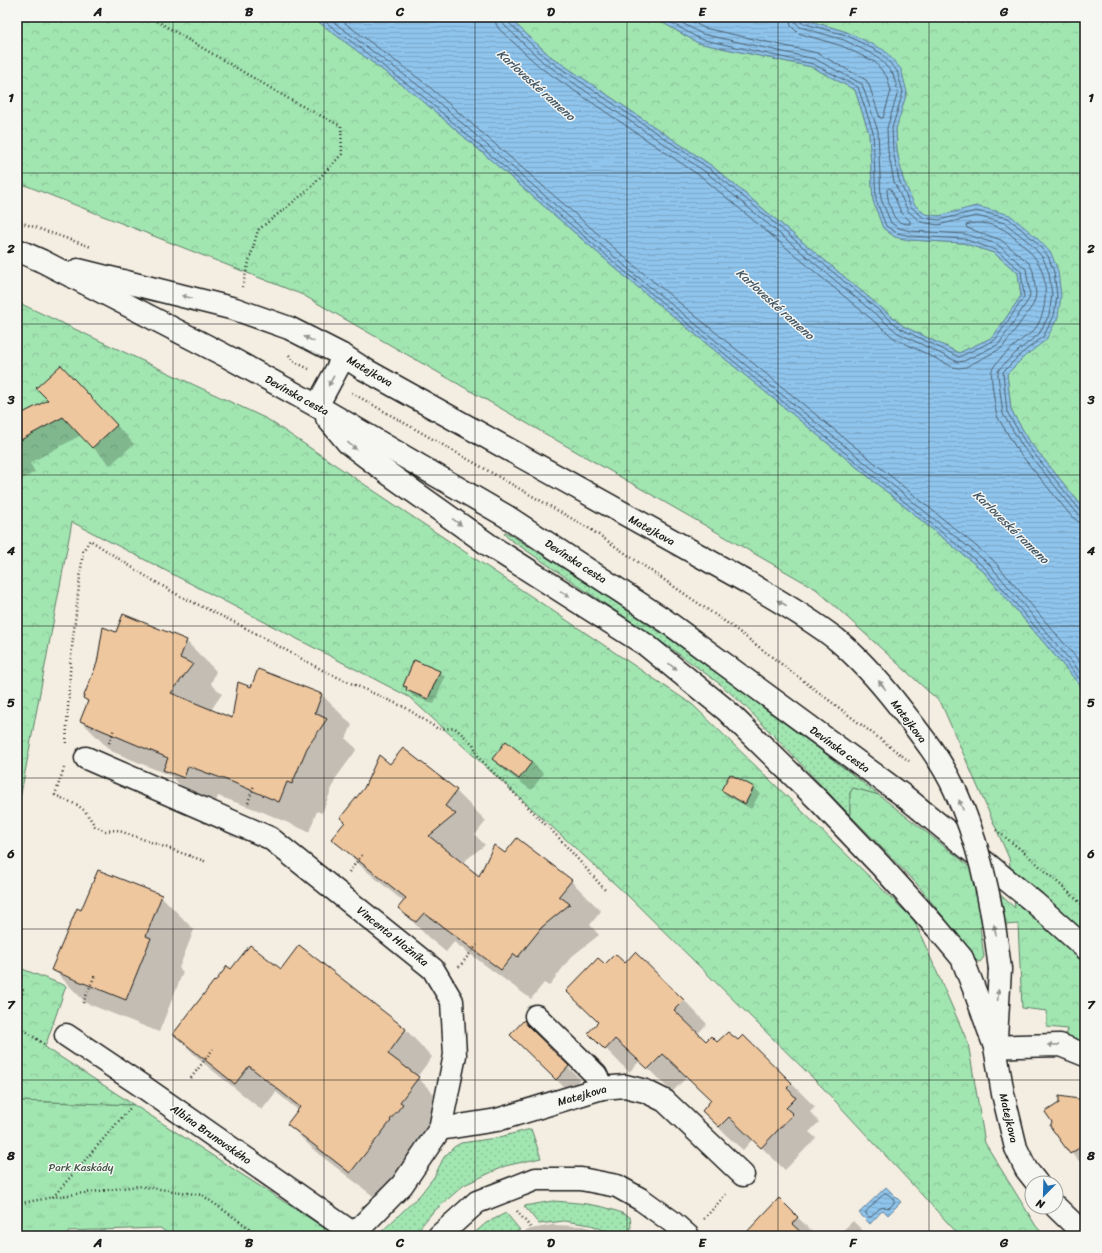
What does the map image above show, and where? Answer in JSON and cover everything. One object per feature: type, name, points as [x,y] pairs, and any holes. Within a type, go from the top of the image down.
[{"type":"street","name":"Devínska cesta","points":[[17,250],[42,261],[230,358],[317,406],[506,516],[666,621],[904,796],[1035,903],[1085,948]]},
{"type":"street","name":"Matejkova","points":[[42,261],[235,309],[289,328],[344,356],[759,589],[790,607],[836,640],[877,679],[907,716],[935,755],[955,790],[971,828],[982,863],[996,934],[1000,969],[995,1048]]},
{"type":"street","points":[[317,406],[344,356]]},
{"type":"street","name":"Matejkova","points":[[317,406],[348,443],[389,474],[489,545],[646,645],[726,710],[819,801],[924,912],[962,958],[995,1048],[1003,1094],[1016,1148],[1030,1175]]},
{"type":"street","name":"Vincenta Hložníka","points":[[76,760],[270,838],[433,969],[452,1001],[456,1055],[440,1129],[402,1185],[353,1235]]},
{"type":"street","points":[[536,1016],[596,1075],[602,1088]]},
{"type":"street","name":"Albína Brunovského","points":[[66,1035],[145,1088],[353,1235]]},
{"type":"street","points":[[995,1048],[1060,1045],[1085,1055]]},
{"type":"street","name":"Matejkova","points":[[440,1129],[497,1120],[602,1088],[625,1086],[645,1091],[665,1101],[743,1176]]},
{"type":"street","points":[[439,1236],[477,1202],[536,1179],[580,1179],[617,1186],[642,1200],[688,1236]]},
{"type":"street","points":[[1064,1215],[1085,1234]]},
{"type":"path","points":[[150,17],[296,103],[341,126],[342,154],[307,191],[258,230],[240,293]]},
{"type":"path","points":[[66,747],[71,656],[83,551],[90,540],[147,578],[240,625],[324,671],[406,708],[438,729],[456,728],[473,744],[478,758],[559,838],[606,891]]},
{"type":"path","points":[[108,746],[114,729]]},
{"type":"path","points":[[76,760],[55,795],[78,805],[85,811],[95,826],[106,831],[117,830],[207,862]]},
{"type":"path","points":[[246,807],[254,785]]},
{"type":"path","points":[[345,877],[362,855]]},
{"type":"path","points":[[83,1003],[95,975]]},
{"type":"path","points":[[17,984],[23,989],[17,1016]]},
{"type":"path","points":[[191,1078],[213,1049]]},
{"type":"path","points":[[53,1198],[134,1105],[145,1088]]},
{"type":"path","points":[[17,1204],[138,1186],[202,1195],[259,1236]]},
{"type":"path","points":[[707,1215],[722,1198]]},
{"type":"path","points":[[513,1206],[531,1228]]},
{"type":"green space","points":[[17,17],[312,17],[417,96],[628,279],[983,571],[1085,691],[1085,1048],[1064,1040],[1067,1029],[1047,1027],[1047,1011],[1022,1008],[1018,924],[980,927],[984,957],[980,962],[975,960],[971,951],[916,883],[850,815],[850,793],[853,788],[879,795],[958,857],[1015,908],[1009,858],[941,703],[816,589],[303,295],[17,182]]},
{"type":"green space","points":[[508,17],[653,17],[698,43],[812,67],[855,90],[869,133],[873,200],[883,228],[895,237],[910,240],[963,243],[994,253],[1018,273],[1021,296],[993,337],[959,353],[903,326],[712,166],[550,56]]},
{"type":"green space","points":[[797,17],[1085,17],[1085,510],[1030,442],[1011,410],[1007,374],[1025,356],[1058,317],[976,206],[950,214],[930,216],[925,214],[911,200],[902,176],[896,139],[896,130],[900,111],[907,92],[847,32]]},
{"type":"green space","points":[[17,302],[267,419],[693,705],[914,920],[968,1043],[985,1143],[1024,1206],[1024,1215],[1029,1215],[1045,1236],[960,1236],[823,1088],[627,895],[409,697],[72,522],[17,815]]},
{"type":"green space","points":[[505,532],[598,591],[680,646],[879,795],[853,788],[850,793],[850,815],[744,705],[720,684],[676,652],[508,538],[504,534]]},
{"type":"green space","points":[[17,967],[66,986],[45,1047],[134,1105],[17,1101]]},
{"type":"green space","name":"Park Kaskády","points":[[17,1101],[134,1105],[331,1232],[325,1236],[172,1236],[160,1228],[68,1231],[68,1236],[17,1236]]},
{"type":"green space","points":[[531,1129],[541,1158],[505,1166],[464,1185],[432,1213],[413,1236],[377,1236],[420,1195],[434,1177],[444,1157],[454,1147],[461,1143],[496,1138]]},
{"type":"green space","points":[[553,1201],[593,1205],[612,1209],[630,1217],[631,1227],[629,1234],[628,1236],[618,1236],[591,1225],[564,1221],[539,1224],[524,1206]]},
{"type":"green space","points":[[506,1213],[520,1230],[508,1236],[471,1236],[486,1223]]},
{"type":"water","name":"Karloveské rameno","points":[[312,17],[508,17],[550,56],[712,166],[903,326],[959,353],[993,337],[1021,296],[1018,273],[994,253],[963,243],[910,240],[895,237],[883,228],[873,201],[869,133],[855,90],[812,67],[698,43],[653,17],[797,17],[847,32],[884,50],[901,69],[907,92],[896,129],[897,151],[903,179],[914,204],[925,214],[939,216],[976,206],[1010,215],[1036,237],[1051,253],[1058,271],[1061,296],[1058,317],[1046,340],[1025,356],[1007,374],[1011,410],[1030,442],[1085,510],[1085,691],[983,571],[628,279],[417,96]]},
{"type":"water","points":[[886,1187],[901,1202],[888,1215],[883,1210],[870,1224],[859,1213]]},
{"type":"building","points":[[61,365],[117,425],[92,448],[63,417],[17,442],[17,416],[48,400],[36,388]]},
{"type":"building","points":[[123,614],[187,640],[180,658],[193,664],[171,693],[232,718],[238,682],[251,687],[258,669],[322,694],[315,713],[327,719],[307,748],[292,784],[287,782],[279,802],[232,782],[188,766],[184,778],[163,770],[168,758],[80,721],[88,701],[83,698],[97,663],[103,627],[116,632]]},
{"type":"building","points":[[414,660],[440,671],[428,699],[406,690],[407,687],[403,686]]},
{"type":"building","points":[[506,741],[532,762],[519,779],[492,759]]},
{"type":"building","points":[[403,748],[457,790],[445,806],[456,814],[429,836],[479,876],[494,845],[505,853],[517,838],[572,880],[559,896],[570,904],[542,927],[518,957],[514,954],[501,970],[424,913],[416,922],[406,915],[398,908],[406,898],[331,839],[345,822],[340,818],[364,788],[379,755],[390,764]]},
{"type":"building","points":[[730,774],[754,787],[745,804],[721,790]]},
{"type":"building","points":[[98,870],[162,895],[146,936],[151,938],[126,1000],[51,970],[77,908],[81,910]]},
{"type":"building","points":[[250,945],[281,969],[299,945],[406,1029],[388,1054],[419,1077],[400,1102],[403,1104],[390,1120],[391,1121],[350,1173],[287,1124],[300,1107],[249,1066],[235,1084],[173,1034],[214,981],[215,982],[227,966],[231,969]]},
{"type":"building","points":[[635,952],[684,1000],[674,1010],[706,1041],[711,1036],[717,1042],[728,1032],[738,1040],[743,1035],[792,1083],[787,1088],[796,1098],[786,1108],[793,1114],[761,1148],[729,1117],[719,1127],[702,1111],[711,1100],[663,1054],[648,1069],[615,1039],[605,1050],[588,1033],[598,1022],[566,991],[598,958],[605,964],[615,954],[625,963]]},
{"type":"building","points":[[524,1020],[527,1025],[569,1066],[556,1080],[510,1035]]},
{"type":"building","points":[[1059,1096],[1085,1100],[1085,1144],[1070,1154],[1050,1126],[1052,1122],[1045,1112],[1059,1103]]},
{"type":"building","points":[[779,1198],[798,1217],[792,1224],[805,1236],[743,1236]]}]
